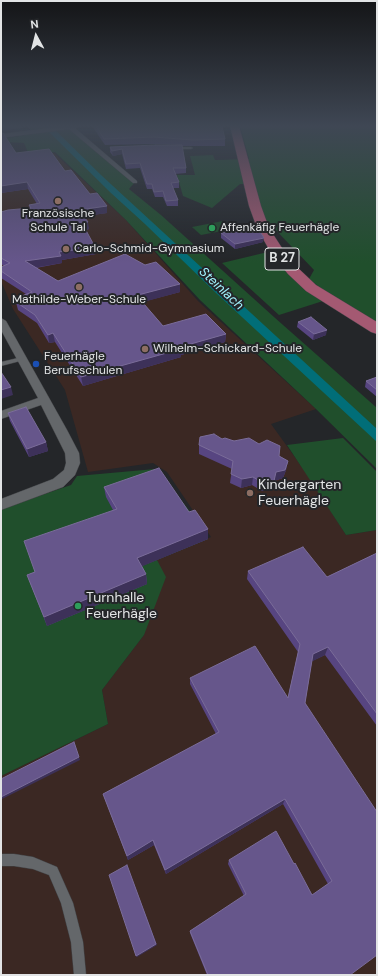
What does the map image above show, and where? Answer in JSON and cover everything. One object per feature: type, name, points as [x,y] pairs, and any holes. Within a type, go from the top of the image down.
[{"type":"main road","name":"B 27","points":[[246,172],[255,206],[263,228],[276,250],[293,271],[311,288],[337,306],[377,329]]},
{"type":"street","points":[[123,172],[135,182]]},
{"type":"street","points":[[1,321],[45,400],[72,453],[72,467],[65,477],[58,483],[1,505]]},
{"type":"street","points":[[1,415],[45,400]]},
{"type":"lane","points":[[1,364],[22,359]]},
{"type":"lane","points":[[1,860],[14,860],[33,863],[53,871],[67,903],[77,942],[80,975]]},
{"type":"shaded area","points":[[1,172],[74,172],[126,220],[198,301],[316,409],[271,424],[307,474],[346,535],[377,530],[377,975],[1,975],[1,776],[108,724],[102,690],[144,635],[156,560],[211,537],[167,472],[153,463],[88,472],[65,390],[13,309],[1,281]]},
{"type":"green space","points":[[75,172],[123,172],[135,182],[129,189],[161,215],[377,408],[377,469],[316,409],[200,300],[126,220]]},
{"type":"green space","points":[[194,172],[377,172],[377,323],[326,292],[309,279],[314,270],[270,224],[263,228],[249,184],[240,184],[212,208],[183,196],[177,175],[195,175]]},
{"type":"green space","name":"Affenkäfig Feuerhägle","points":[[223,221],[232,229],[201,235],[192,227]]},
{"type":"green space","points":[[272,251],[323,301],[279,315],[222,263]]},
{"type":"green space","points":[[343,438],[377,472],[377,530],[346,535],[287,445]]},
{"type":"green space","name":"Turnhalle Feuerhägle","points":[[155,469],[162,475],[194,517],[208,536],[208,539],[157,560],[166,577],[144,635],[102,690],[108,724],[1,776],[1,509],[71,485],[77,476]]},
{"type":"water","name":"Steinlach","points":[[89,172],[97,172],[377,429],[377,442],[216,293]]},
{"type":"building","points":[[1,172],[72,172],[90,194],[97,193],[107,206],[79,210],[88,222],[82,223],[95,247],[59,252],[61,256],[25,261],[58,281],[125,254],[145,265],[156,262],[180,284],[138,295],[140,297],[138,297],[163,326],[206,314],[226,334],[180,347],[181,349],[81,377],[53,333],[48,335],[35,315],[16,302],[25,298],[22,296],[32,292],[1,271],[1,267],[10,263],[1,258],[1,212],[31,208],[29,205],[40,203],[27,182],[1,186]]},
{"type":"building","points":[[143,172],[175,172],[179,182],[171,183],[178,200],[166,201],[163,191],[154,192],[152,184],[147,184]]},
{"type":"building","points":[[259,230],[264,238],[235,244],[221,233]]},
{"type":"building","points":[[311,317],[327,330],[314,334],[298,322]]},
{"type":"building","points":[[1,372],[11,387],[1,390]]},
{"type":"building","points":[[377,377],[377,390],[366,381]]},
{"type":"building","points":[[26,407],[46,442],[27,449],[8,413]]},
{"type":"building","points":[[214,434],[222,439],[225,438],[234,441],[249,438],[259,444],[267,440],[280,446],[279,456],[288,461],[285,470],[276,472],[274,481],[263,483],[253,477],[242,479],[231,474],[233,461],[199,445],[200,437]]},
{"type":"building","name":"Turnhalle Feuerhägle","points":[[159,468],[189,512],[195,510],[208,529],[137,558],[146,574],[44,617],[27,575],[35,572],[24,541],[117,509],[104,487]]},
{"type":"building","points":[[303,547],[327,577],[377,553],[377,714],[328,647],[313,654],[305,703],[377,812],[377,955],[350,975],[208,975],[190,931],[246,894],[229,860],[276,831],[312,895],[332,881],[285,799],[165,870],[153,840],[127,856],[103,794],[219,732],[190,678],[255,646],[288,698],[300,644],[248,571]]},
{"type":"building","points":[[74,742],[79,757],[1,797],[1,779]]},
{"type":"building","points":[[127,865],[156,944],[136,956],[109,875]]},
{"type":"place","name":"Französische Schule Tal","points":[[58,201]]},
{"type":"place","name":"Affenkäfig Feuerhägle","points":[[212,228]]},
{"type":"place","name":"Carlo-Schmid-Gymnasium","points":[[66,249]]},
{"type":"place","name":"Mathilde-Weber-Schule","points":[[79,287]]},
{"type":"place","name":"Wilhelm-Schickard-Schule","points":[[145,349]]},
{"type":"place","name":"Feuerhägle Berufsschulen","points":[[36,364]]},
{"type":"place","name":"Kindergarten Feuerhägle","points":[[250,493]]},
{"type":"place","name":"Turnhalle Feuerhägle","points":[[78,606]]}]
